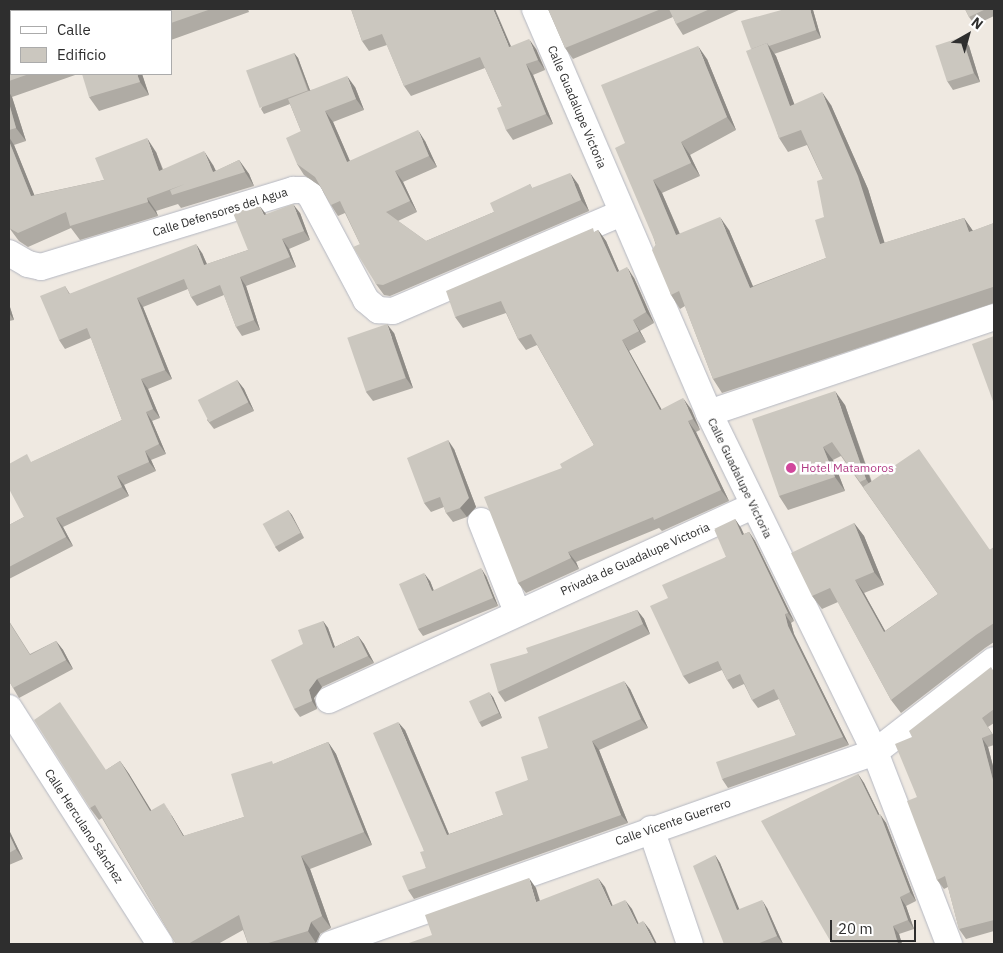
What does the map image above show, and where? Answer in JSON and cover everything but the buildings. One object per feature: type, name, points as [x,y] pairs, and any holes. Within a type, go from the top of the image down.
[{"type":"street","name":"Calle Guadalupe Victoria","points":[[535,9],[709,413],[875,752],[949,944]]},
{"type":"street","name":"Calle Defensores del Agua","points":[[9,253],[28,264],[41,267],[283,193],[302,190],[310,195],[366,300],[378,310],[393,311],[622,213]]},
{"type":"street","points":[[709,413],[994,318]]},
{"type":"street","name":"Privada de Guadalupe Victoria","points":[[329,700],[517,612],[753,506]]},
{"type":"street","points":[[481,521],[517,612]]},
{"type":"street","name":"Calle Vicente Guerrero","points":[[330,944],[651,829],[875,752],[994,660]]},
{"type":"street","name":"Calle Herculano Sánchez","points":[[9,708],[160,944]]},
{"type":"street","points":[[651,829],[690,944]]},
{"type":"place","name":"Hotel Matamoros","points":[[791,468]]}]
